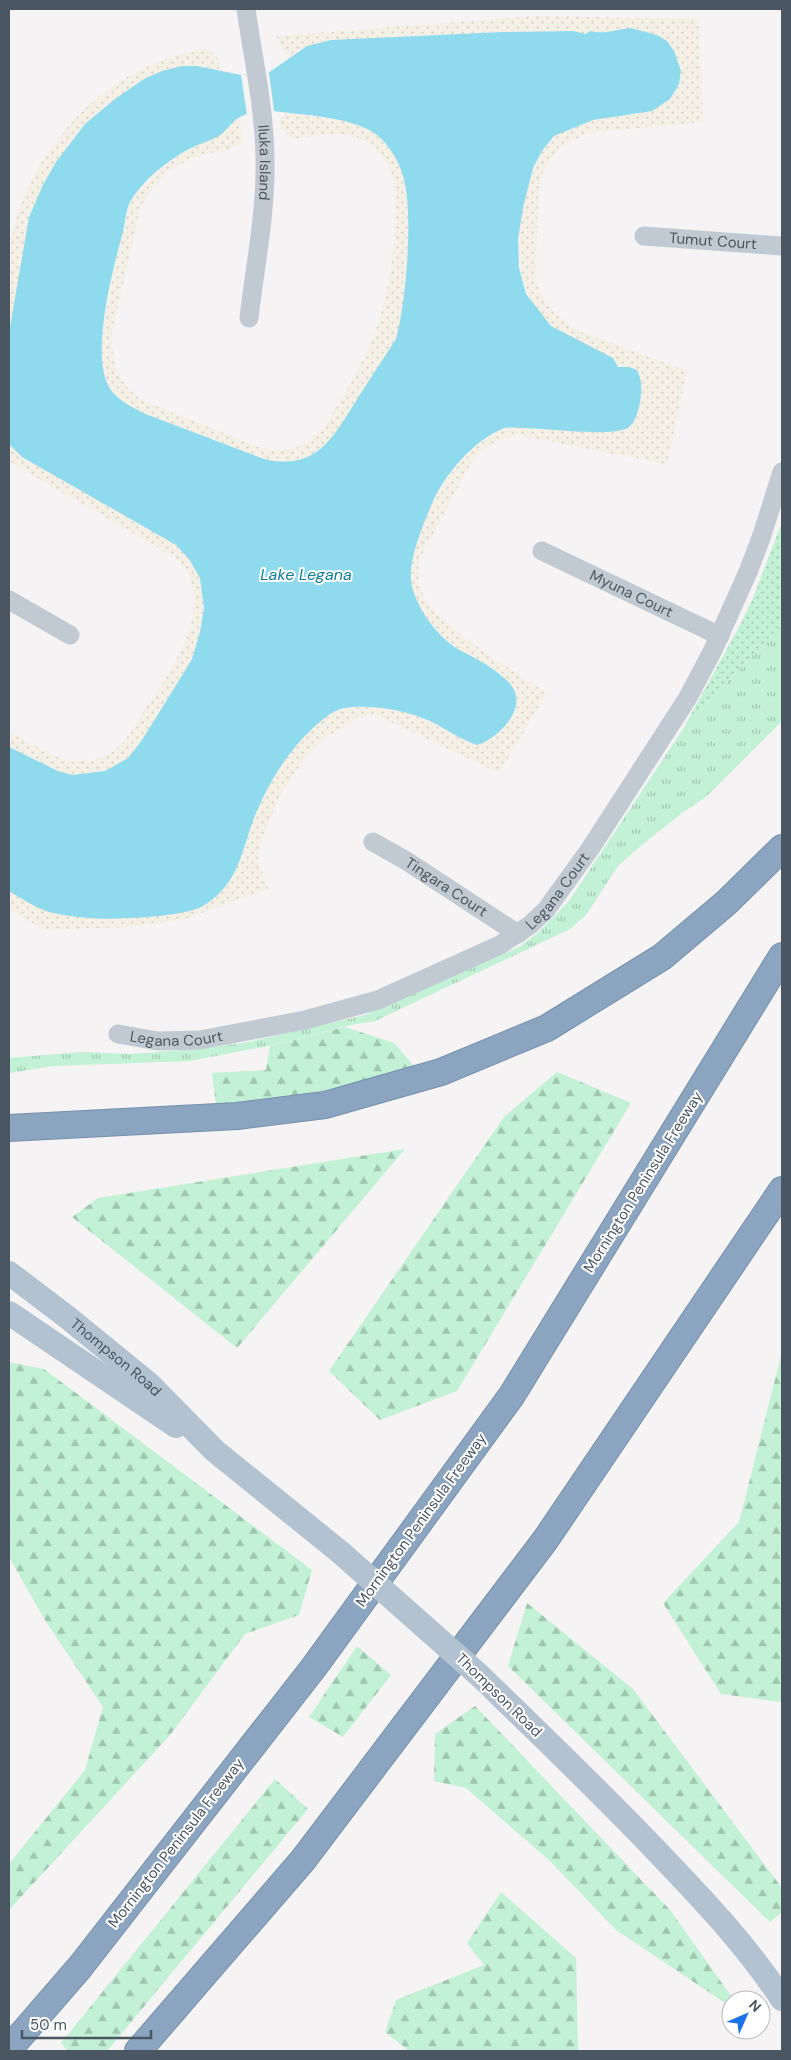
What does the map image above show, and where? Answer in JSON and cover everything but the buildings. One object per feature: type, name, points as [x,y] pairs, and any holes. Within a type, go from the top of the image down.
[{"type":"highway","points":[[9,1128],[39,1128],[237,1116],[325,1105],[441,1072],[547,1028],[662,957],[726,903],[782,848]]},
{"type":"highway","name":"Mornington Peninsula Freeway","points":[[9,2049],[80,1967],[314,1667],[512,1395],[782,956]]},
{"type":"highway","points":[[9,1138],[39,1128]]},
{"type":"highway","points":[[138,2051],[303,1860],[546,1539],[782,1190]]},
{"type":"main road","name":"Thompson Road","points":[[9,1273],[148,1383],[215,1451]]},
{"type":"main road","name":"Thompson Road","points":[[9,1313],[215,1451],[340,1552],[479,1675],[630,1822],[713,1910],[759,1964],[782,1999]]},
{"type":"main road","name":"Thompson Road","points":[[759,1964],[782,1984]]},
{"type":"street","name":"Iluka Island","points":[[246,9],[262,113],[265,160],[264,199],[249,318]]},
{"type":"street","name":"Tumut Court","points":[[644,236],[782,246]]},
{"type":"street","name":"Legana Court","points":[[118,1034],[158,1041],[200,1040],[305,1020],[378,1000],[518,934],[546,910],[590,849],[679,712],[720,636],[762,538],[782,472]]},
{"type":"street","name":"Myuna Court","points":[[542,551],[720,636]]},
{"type":"street","points":[[9,600],[70,635]]},
{"type":"street","name":"Tingara Court","points":[[373,842],[518,934]]},
{"type":"green space","points":[[782,522],[782,624],[683,729],[753,598]]},
{"type":"green space","points":[[782,624],[782,721],[706,797],[682,813],[618,866],[586,915],[570,929],[375,1021],[351,1025],[273,1045],[190,1061],[54,1066],[9,1073],[9,1058],[81,1052],[131,1054],[198,1049],[249,1042],[365,1015],[519,947],[539,932],[569,901],[683,729]]},
{"type":"green space","points":[[345,1027],[394,1043],[415,1067],[292,1097],[241,1104],[216,1105],[212,1073],[266,1070],[270,1046]]},
{"type":"green space","points":[[557,1072],[631,1103],[457,1391],[380,1420],[329,1371],[504,1117]]},
{"type":"green space","points":[[405,1149],[237,1348],[72,1217],[98,1198]]},
{"type":"green space","points":[[782,1352],[782,1702],[721,1694],[663,1603],[739,1522]]},
{"type":"green space","points":[[9,1362],[44,1369],[312,1570],[299,1615],[245,1634],[170,1735],[9,1910],[9,1864],[85,1770],[103,1707],[45,1620],[9,1557]]},
{"type":"green space","points":[[527,1603],[633,1689],[782,1888],[782,1912],[770,1922],[508,1666]]},
{"type":"green space","points":[[357,1646],[391,1675],[343,1737],[309,1717]]},
{"type":"green space","points":[[475,1706],[670,1910],[727,1990],[721,1990],[721,2000],[616,1930],[549,1860],[466,1788],[434,1781],[435,1734]]},
{"type":"green space","points":[[275,1779],[308,1809],[107,2051],[68,2051],[61,2043]]},
{"type":"green space","points":[[501,1892],[576,1958],[578,2051],[409,2051],[385,2032],[396,2000],[484,1965],[467,1943]]},
{"type":"sand","points":[[537,16],[699,19],[703,122],[587,133],[560,148],[543,171],[539,191],[535,279],[542,295],[552,309],[579,331],[687,371],[667,464],[516,435],[502,439],[485,449],[470,465],[419,562],[418,578],[421,589],[426,600],[436,612],[465,637],[547,693],[499,773],[376,715],[358,717],[343,728],[327,736],[304,759],[279,797],[260,844],[258,860],[268,889],[185,919],[129,927],[44,930],[9,909],[9,891],[48,911],[201,907],[217,896],[231,880],[243,852],[255,814],[269,785],[303,737],[330,714],[356,707],[397,710],[418,716],[477,745],[505,726],[514,712],[516,695],[507,681],[458,649],[433,627],[421,611],[414,596],[412,586],[412,565],[417,542],[425,519],[437,495],[468,454],[486,439],[505,429],[511,428],[544,428],[633,422],[642,393],[626,366],[618,367],[604,355],[566,336],[551,325],[538,311],[529,296],[520,262],[520,227],[527,191],[536,162],[553,137],[562,131],[586,122],[652,111],[618,29],[602,34],[590,31],[586,34],[573,31],[503,32],[331,40],[297,51],[289,58],[276,36]]},
{"type":"sand","points":[[209,49],[220,61],[220,70],[197,66],[144,79],[115,99],[85,124],[56,162],[43,185],[9,333],[8,266],[16,220],[30,184],[50,150],[74,120],[104,93],[136,72],[172,57]]},
{"type":"sand","points":[[287,113],[322,117],[359,125],[378,136],[394,155],[404,177],[408,211],[408,233],[406,280],[401,321],[391,349],[339,430],[328,442],[316,452],[301,459],[284,462],[264,459],[129,406],[109,387],[102,369],[103,328],[118,250],[130,203],[161,168],[191,148],[216,137],[239,118],[243,141],[239,145],[205,154],[181,164],[164,176],[140,209],[112,332],[115,362],[122,379],[142,400],[258,447],[278,450],[295,448],[311,440],[326,425],[364,358],[379,319],[389,280],[395,237],[396,198],[394,181],[390,170],[380,154],[371,145],[358,138],[349,135],[330,134],[292,139],[280,128],[281,118]]},
{"type":"sand","points":[[9,444],[22,457],[176,545],[189,559],[200,578],[204,608],[200,632],[192,659],[142,740],[128,758],[105,771],[72,775],[58,771],[9,747],[9,732],[48,753],[71,761],[94,759],[109,754],[122,744],[166,678],[184,644],[194,608],[193,591],[188,573],[176,558],[10,462]]},
{"type":"water","name":"Lake Legana","points":[[631,28],[657,35],[667,41],[674,51],[681,71],[679,84],[670,99],[652,111],[593,120],[554,136],[542,151],[533,168],[523,208],[518,239],[519,268],[526,294],[551,326],[613,358],[618,367],[629,367],[637,370],[641,384],[641,393],[636,418],[629,427],[610,432],[505,428],[482,440],[451,471],[436,495],[423,525],[411,570],[411,580],[416,599],[438,633],[453,646],[494,670],[511,685],[516,694],[516,703],[514,713],[509,721],[494,736],[477,745],[430,721],[399,711],[376,707],[339,709],[320,722],[304,737],[280,768],[256,813],[233,876],[216,897],[197,909],[145,917],[109,919],[78,917],[49,912],[9,891],[9,747],[58,771],[72,775],[105,771],[128,758],[142,740],[192,659],[200,632],[204,608],[200,578],[189,559],[176,545],[22,457],[9,444],[9,333],[29,217],[43,185],[56,162],[85,124],[115,99],[144,79],[162,71],[182,66],[197,66],[241,75],[268,73],[307,46],[331,40],[503,32],[573,31],[586,34],[590,31],[606,32]],"holes":[[[274,111],[355,124],[377,135],[386,144],[399,165],[406,191],[408,211],[406,281],[396,339],[339,428],[321,449],[310,456],[282,462],[264,459],[143,413],[118,398],[108,385],[103,370],[102,352],[105,309],[109,287],[128,209],[135,194],[172,159],[189,149],[217,137],[240,117],[248,114]]]},
{"type":"pier","points":[[269,73],[274,111],[247,115],[241,75]]}]
